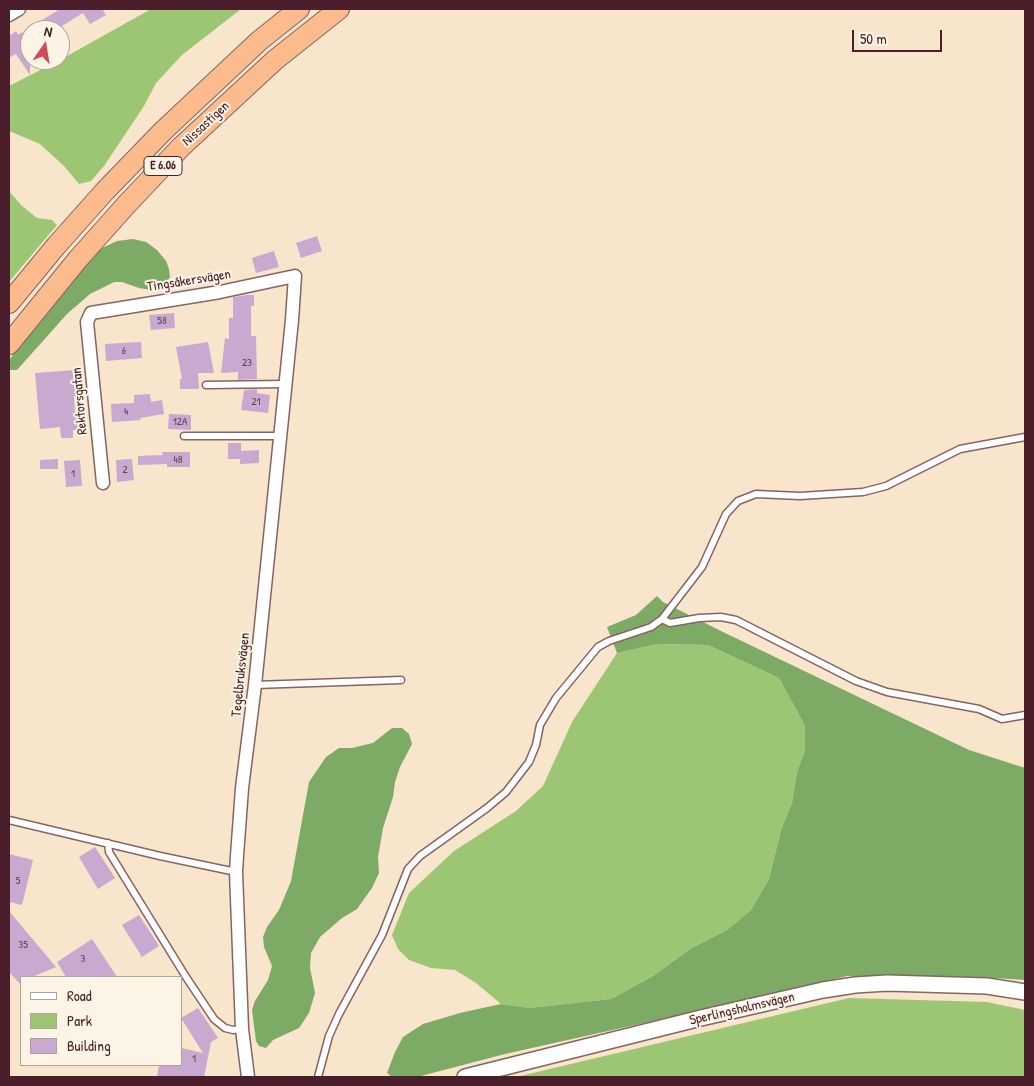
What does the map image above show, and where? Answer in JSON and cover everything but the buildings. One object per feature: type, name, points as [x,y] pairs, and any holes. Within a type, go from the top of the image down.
[{"type":"highway","name":"Nissastigen","points":[[9,303],[105,191],[163,131],[259,41],[299,9]]},
{"type":"highway","name":"Nissastigen","points":[[9,344],[78,259],[126,204],[181,147],[275,60],[339,9]]},
{"type":"street","points":[[9,15],[18,9]]},
{"type":"street","name":"Tingsåkersvägen","points":[[88,317],[91,313],[220,292],[295,276]]},
{"type":"street","name":"Tegelbruksvägen","points":[[248,1077],[242,1029],[236,872],[242,788],[255,685],[286,384],[295,276]]},
{"type":"street","name":"Rektorsgatan","points":[[88,317],[102,483]]},
{"type":"street","name":"Sperlingsholmsvägen","points":[[465,1077],[701,1018],[823,990],[855,985],[887,983],[987,986],[1025,992]]},
{"type":"lane","points":[[206,385],[286,384]]},
{"type":"lane","points":[[184,436],[280,436]]},
{"type":"lane","points":[[318,1077],[329,1036],[382,935],[408,869],[420,856],[506,792],[529,762],[536,744],[540,725],[548,711],[598,647],[609,641],[651,627],[662,619],[702,567],[726,514],[738,501],[756,494],[800,496],[863,492],[886,486],[960,449],[1025,437]]},
{"type":"lane","points":[[662,619],[670,623],[721,617],[736,620],[856,681],[887,692],[979,709],[1002,719],[1025,714]]},
{"type":"lane","points":[[255,685],[401,680]]},
{"type":"lane","points":[[9,820],[236,872]]},
{"type":"lane","points":[[108,843],[108,852],[214,1019],[225,1028],[233,1030],[242,1029]]},
{"type":"green space","points":[[151,9],[241,9],[182,55],[156,83],[144,106],[104,166],[91,181],[79,184],[64,166],[40,144],[9,131],[9,86],[40,70],[70,70],[70,54]]},
{"type":"green space","points":[[9,191],[22,206],[37,218],[52,220],[57,225],[9,282]]},
{"type":"green space","points":[[133,239],[146,242],[157,250],[166,261],[170,277],[162,288],[152,290],[122,282],[114,282],[90,294],[67,314],[17,370],[9,370],[9,361],[13,354],[100,249],[117,241]]},
{"type":"green space","points":[[657,596],[663,602],[723,632],[969,750],[1025,768],[1025,980],[979,977],[847,976],[505,1054],[417,1077],[392,1077],[387,1073],[403,1037],[423,1024],[501,1004],[530,1008],[611,999],[653,976],[690,949],[727,930],[751,910],[769,879],[781,830],[792,803],[797,772],[805,750],[805,726],[779,678],[708,645],[658,644],[617,653],[607,627],[636,615]]},
{"type":"green space","points":[[658,644],[708,645],[779,678],[805,726],[805,750],[797,772],[792,803],[781,830],[769,879],[751,910],[727,930],[690,949],[653,976],[611,999],[530,1008],[501,1004],[476,983],[455,970],[431,968],[409,960],[398,949],[392,935],[409,893],[454,851],[516,811],[543,786],[572,722],[617,653]]},
{"type":"green space","points":[[392,728],[402,728],[409,734],[412,744],[400,767],[383,828],[378,857],[379,873],[372,888],[357,909],[342,918],[320,937],[311,953],[310,968],[315,993],[309,1013],[299,1028],[273,1040],[266,1048],[259,1046],[256,1041],[252,1010],[255,1001],[268,980],[272,966],[264,947],[263,937],[267,927],[279,910],[291,881],[309,782],[326,757],[339,748],[352,748],[373,743]]},
{"type":"green space","points":[[849,998],[987,1002],[1025,1010],[1025,1077],[516,1077]]}]
